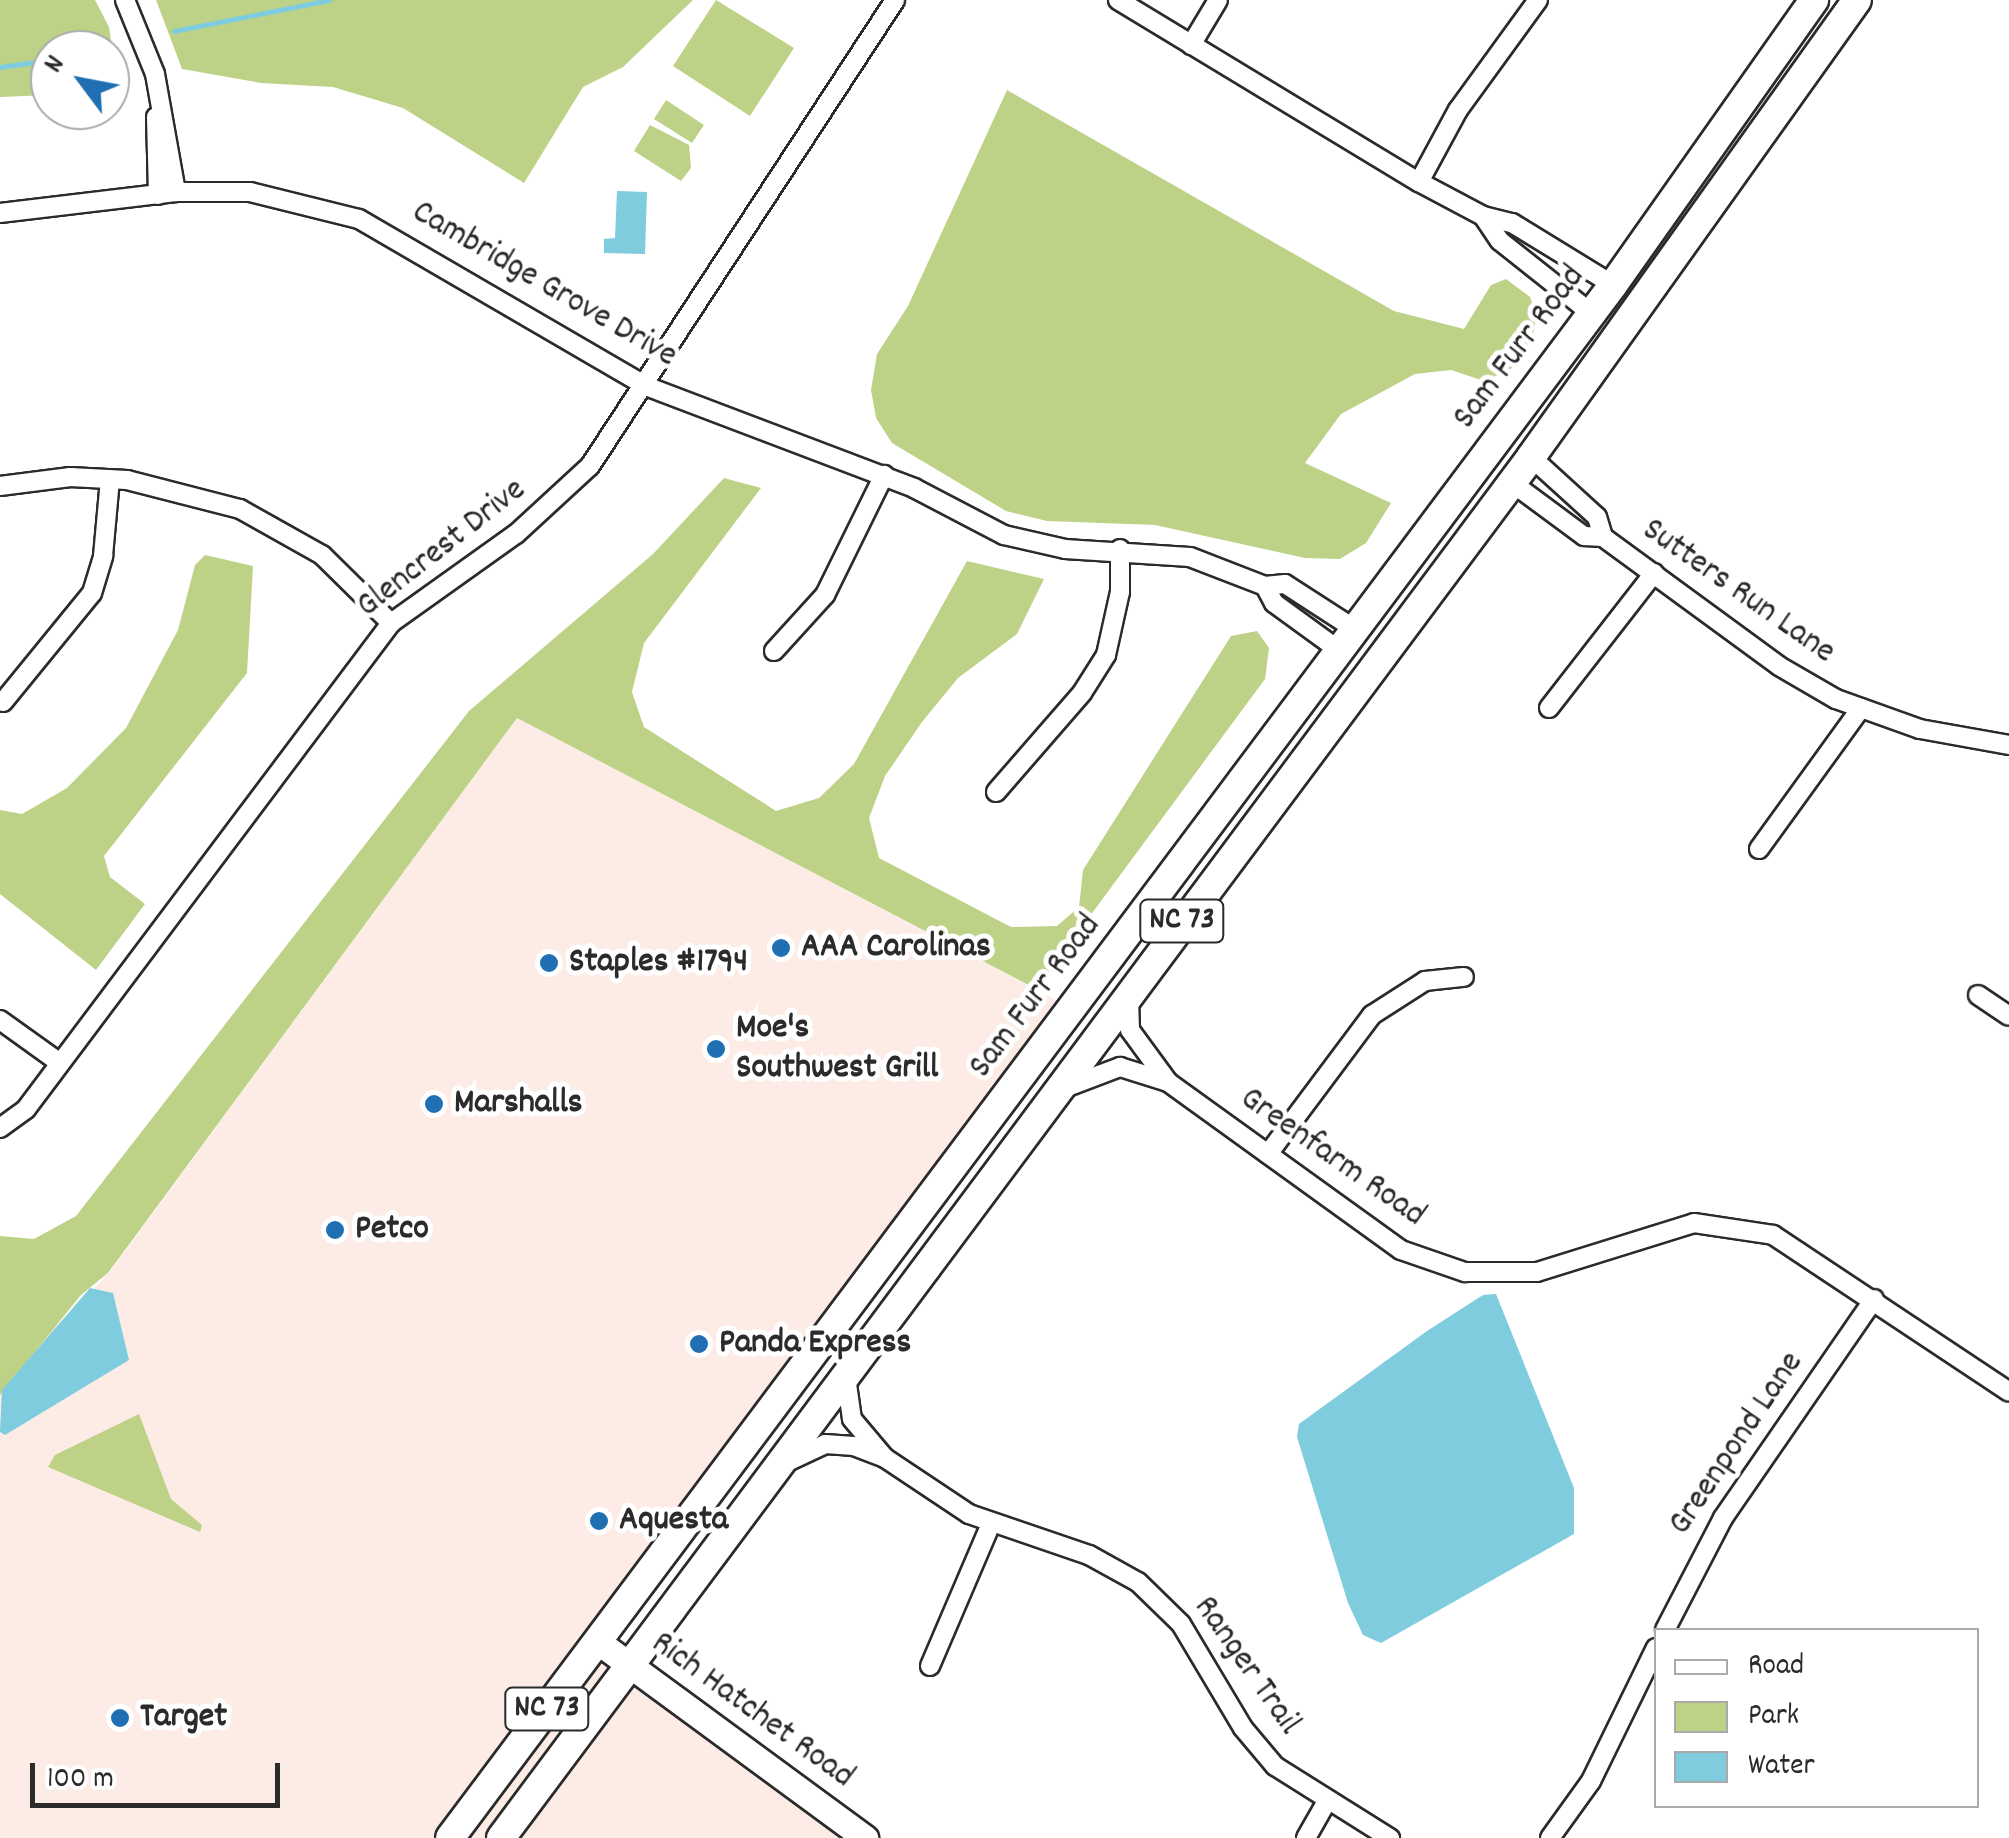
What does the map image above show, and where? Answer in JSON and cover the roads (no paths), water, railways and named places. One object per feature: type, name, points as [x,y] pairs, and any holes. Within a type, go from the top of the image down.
[{"type":"main road","name":"Sam Furr Road","points":[[450,1838],[1614,285],[1814,0]]},
{"type":"main road","name":"Sam Furr Road","points":[[501,1838],[1531,457],[1857,0]]},
{"type":"main road","points":[[1511,482],[1513,452],[1592,340],[1688,182]]},
{"type":"main road","points":[[1194,906],[1349,668],[1348,640]]},
{"type":"street","points":[[125,0],[147,46],[158,97],[152,145],[167,194]]},
{"type":"street","name":"Glencrest Drive","points":[[0,1128],[26,1109],[391,623],[569,488],[646,386],[895,0]]},
{"type":"street","points":[[1118,0],[1419,182],[1483,216],[1512,223],[1614,285]]},
{"type":"street","points":[[1190,45],[1218,0]]},
{"type":"street","points":[[1419,182],[1458,110],[1538,0]]},
{"type":"street","name":"Cambridge Grove Drive","points":[[0,213],[167,194],[250,192],[360,219],[646,386],[884,476],[1004,536],[1066,549],[1190,557],[1265,586],[1285,584],[1348,640]]},
{"type":"street","points":[[1483,216],[1500,241],[1592,314]]},
{"type":"street","name":"Sutters Run Lane","points":[[1531,457],[1597,517],[1604,537]]},
{"type":"street","points":[[774,651],[826,594],[884,476]]},
{"type":"street","points":[[0,486],[110,479],[197,494],[269,522],[322,555],[391,623]]},
{"type":"street","points":[[3,702],[92,593],[103,556],[110,479]]},
{"type":"street","name":"Sutters Run Lane","points":[[1511,482],[1584,536],[1604,537],[1779,666],[1861,708],[1950,736],[2009,745]]},
{"type":"street","points":[[996,792],[1082,693],[1106,655],[1120,592],[1120,550]]},
{"type":"street","points":[[1549,708],[1654,573]]},
{"type":"street","name":"Cambridge Grove Drive","points":[[1265,586],[1274,603],[1348,640]]},
{"type":"street","points":[[1758,850],[1861,708]]},
{"type":"street","points":[[1268,1154],[1372,1015],[1426,981],[1464,978]]},
{"type":"street","name":"Greenfarm Road","points":[[1130,991],[1130,1030],[1168,1082],[1401,1250],[1452,1270],[1537,1272],[1666,1229],[1716,1222],[1802,1249],[2009,1392]]},
{"type":"street","points":[[1978,995],[2009,1016]]},
{"type":"street","points":[[0,1020],[60,1063]]},
{"type":"street","name":"Greenfarm Road","points":[[1054,1094],[1120,1067],[1168,1082]]},
{"type":"street","name":"Greenpond Lane","points":[[1665,1628],[1723,1518],[1874,1299]]},
{"type":"street","name":"Ranger Trail","points":[[846,1373],[852,1419],[885,1458],[991,1524],[1089,1555],[1138,1582],[1181,1624],[1254,1743],[1327,1802],[1390,1838]]},
{"type":"street","name":"Ranger Trail","points":[[776,1468],[825,1444],[885,1458]]},
{"type":"street","points":[[930,1666],[991,1524]]},
{"type":"street","name":"Rich Hatchet Road","points":[[597,1641],[865,1838]]},
{"type":"street","points":[[1550,1838],[1590,1781],[1654,1652]]},
{"type":"street","points":[[1306,1838],[1327,1802]]},
{"type":"water","points":[[617,191],[647,192],[645,254],[604,253],[604,239],[615,238]]},
{"type":"water","points":[[90,1288],[113,1293],[129,1360],[5,1435],[0,1432],[2,1390]]},
{"type":"water","points":[[1496,1294],[1574,1488],[1574,1534],[1381,1643],[1363,1635],[1348,1603],[1297,1437],[1299,1424],[1427,1331],[1483,1295]]},
{"type":"waterway","points":[[174,31],[329,0]]},
{"type":"waterway","points":[[0,67],[30,63]]},
{"type":"place","name":"AAA Carolinas","points":[[781,948]]},
{"type":"place","name":"Staples #1794","points":[[549,963]]},
{"type":"place","name":"Moe's Southwest Grill","points":[[716,1049]]},
{"type":"place","name":"Marshalls","points":[[434,1104]]},
{"type":"place","name":"Petco","points":[[335,1230]]},
{"type":"place","name":"Panda Express","points":[[699,1344]]},
{"type":"place","name":"Aquesta","points":[[599,1521]]},
{"type":"place","name":"Target","points":[[120,1718]]}]
